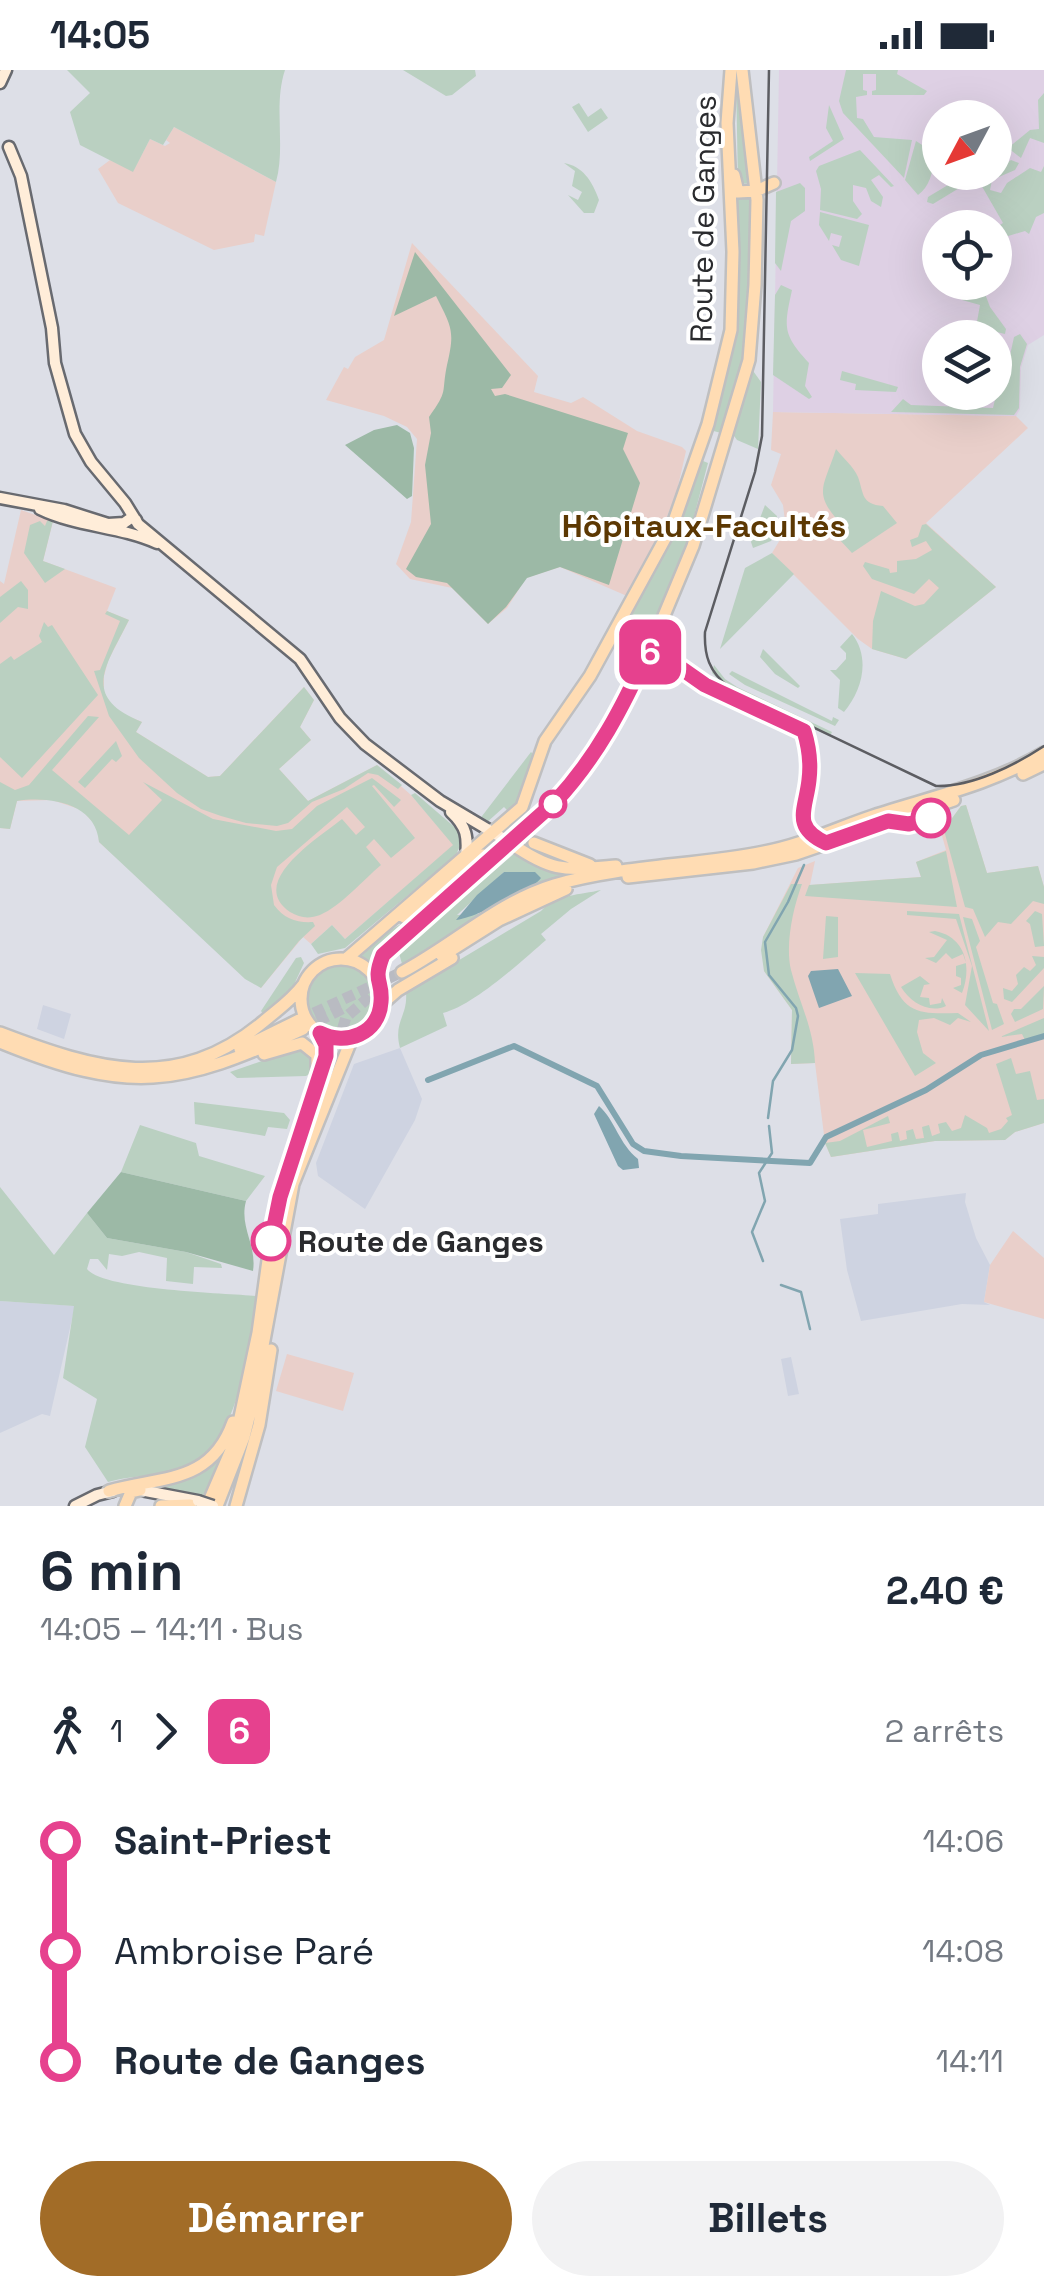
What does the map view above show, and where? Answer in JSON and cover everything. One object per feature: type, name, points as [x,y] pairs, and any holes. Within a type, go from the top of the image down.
[{"type":"main road","points":[[0,83],[6,70]]},
{"type":"main road","name":"Route de Ganges","points":[[376,978],[389,948],[578,778],[610,731],[693,546],[749,360],[756,285],[756,191],[742,70]]},
{"type":"main road","points":[[730,71],[735,188],[738,192],[756,191],[774,183]]},
{"type":"main road","name":"Route de Ganges","points":[[346,959],[496,833],[525,802],[545,741],[590,676],[673,524],[705,434],[731,330],[726,123],[730,71]]},
{"type":"main road","points":[[0,134],[22,176],[51,321],[55,363],[75,434],[115,492],[132,526]]},
{"type":"main road","points":[[0,498],[71,521],[132,526],[167,547],[300,659],[354,735],[440,801],[550,867],[660,864],[765,852],[870,816],[957,792],[1044,754]]},
{"type":"main road","points":[[660,864],[549,886],[500,910],[403,975],[538,899],[620,878],[753,863],[796,854],[955,800],[1044,764]]},
{"type":"main road","points":[[440,801],[464,826],[466,858]]},
{"type":"main road","points":[[534,843],[582,864],[609,866]]},
{"type":"main road","points":[[382,930],[421,908],[482,855]]},
{"type":"main road","points":[[550,867],[571,859]]},
{"type":"main road","points":[[381,1005],[398,990],[540,904],[587,886]]},
{"type":"main road","points":[[192,1064],[240,1041],[304,985],[319,965],[346,959],[363,965],[376,978],[381,1005],[372,1025],[345,1047],[293,1184]]},
{"type":"main road","points":[[202,1505],[235,1441],[258,1333],[273,1224],[326,1056],[326,1045],[304,1013],[304,985]]},
{"type":"main road","points":[[0,1033],[62,1057],[142,1070],[176,1067],[228,1054],[301,1024],[224,1064],[154,1079]]},
{"type":"main road","points":[[264,1054],[304,1033],[352,1038]]},
{"type":"main road","points":[[0,1042],[76,1071],[178,1080],[216,1073],[302,1043],[314,1051],[318,1063],[308,1106]]},
{"type":"main road","points":[[202,1505],[244,1437],[264,1356],[274,1274],[293,1184],[338,1045]]},
{"type":"main road","points":[[236,1506],[260,1425],[277,1284],[274,1274]]},
{"type":"main road","points":[[75,1506],[109,1491],[171,1478],[204,1464],[228,1436],[248,1380]]},
{"type":"main road","points":[[245,1481],[248,1506]]},
{"type":"main road","points":[[109,1491],[202,1505]]},
{"type":"main road","points":[[87,1506],[131,1497]]},
{"type":"main road","points":[[161,1506],[202,1505]]},
{"type":"shaded area","points":[[779,70],[1044,70],[1044,335],[1028,345],[1021,368],[1020,409],[1016,416],[773,412]]},
{"type":"shaded area","points":[[174,127],[276,182],[264,236],[255,234],[254,242],[214,250],[118,203],[98,169],[110,160],[133,171],[150,139],[165,146],[170,143],[166,140]]},
{"type":"shaded area","points":[[412,243],[538,376],[534,392],[571,403],[583,397],[637,431],[686,451],[676,495],[652,552],[627,596],[560,567],[526,578],[507,608],[488,624],[452,588],[410,579],[396,564],[411,522],[417,439],[407,427],[384,416],[326,400],[344,367],[348,369],[355,357],[384,340]]},
{"type":"shaded area","points":[[773,412],[1016,416],[1028,428],[926,523],[996,587],[906,659],[872,649],[858,639],[772,553],[785,521],[783,505],[771,485],[781,454],[771,450]]},
{"type":"shaded area","points":[[21,510],[53,521],[43,561],[116,588],[107,611],[129,620],[108,661],[104,694],[116,711],[142,722],[136,732],[208,777],[220,776],[304,687],[314,700],[300,727],[311,740],[279,769],[308,801],[377,765],[411,795],[454,845],[345,939],[332,925],[311,944],[303,937],[261,988],[99,842],[98,828],[82,810],[52,800],[17,801],[10,829],[0,828],[0,581],[4,584]]},
{"type":"shaded area","points":[[966,805],[987,873],[1038,866],[1044,887],[1044,1123],[1015,1132],[1005,1140],[935,1141],[831,1157],[825,1143],[815,1063],[791,1064],[792,1010],[764,971],[763,937],[798,868],[815,861],[810,885],[921,877],[916,862],[946,850],[939,825],[950,821]]},
{"type":"shaded area","points":[[43,1005],[71,1014],[64,1039],[37,1029]]},
{"type":"shaded area","points":[[400,1048],[422,1099],[415,1120],[365,1209],[318,1176],[316,1163],[354,1064]]},
{"type":"shaded area","points":[[966,1193],[976,1238],[990,1265],[984,1302],[990,1305],[962,1304],[861,1321],[847,1270],[840,1219],[878,1214],[878,1204]]},
{"type":"shaded area","points":[[1013,1231],[1044,1258],[1044,1319],[984,1302],[990,1265]]},
{"type":"shaded area","points":[[0,1301],[75,1306],[50,1416],[42,1414],[0,1433]]},
{"type":"shaded area","points":[[287,1354],[354,1373],[343,1411],[276,1391]]},
{"type":"shaded area","points":[[791,1357],[799,1394],[788,1396],[781,1359]]},
{"type":"green space","points":[[67,70],[285,70],[276,182],[174,127],[163,145],[150,139],[133,172],[80,145],[70,112],[90,93]]},
{"type":"green space","points":[[403,70],[475,70],[476,76],[446,96]]},
{"type":"green space","points":[[846,70],[898,70],[897,74],[927,91],[924,95],[872,95],[876,74],[863,74],[867,95],[856,97],[857,118],[863,119],[874,137],[912,140],[904,178],[843,113],[839,101]]},
{"type":"green space","points":[[738,81],[750,184],[738,183]]},
{"type":"green space","points":[[1044,93],[1044,143],[1030,138],[1021,158],[1012,151],[1012,145],[1030,130],[1039,129],[1038,100]]},
{"type":"green space","points":[[579,103],[588,117],[601,108],[608,118],[588,132],[572,107]]},
{"type":"green space","points":[[829,105],[844,139],[810,161],[809,157],[833,141],[826,128]]},
{"type":"green space","points":[[916,141],[922,145],[923,190],[918,195],[905,180]]},
{"type":"green space","points":[[860,150],[894,186],[879,175],[871,180],[883,197],[881,207],[871,201],[866,188],[853,185],[853,201],[862,214],[857,219],[820,210],[821,189],[816,171],[819,166]]},
{"type":"green space","points":[[564,163],[576,167],[590,180],[599,200],[594,213],[584,213],[568,195],[578,200],[582,192],[572,186],[575,171]]},
{"type":"green space","points":[[1044,166],[1044,213],[1036,217],[1029,234],[1025,231],[1012,235],[1012,210],[996,210],[984,190],[1012,190],[1012,180],[1030,168],[1041,172]]},
{"type":"green space","points":[[800,183],[805,188],[805,211],[791,221],[781,271],[775,263],[776,192]]},
{"type":"green space","points":[[940,190],[956,190],[933,204],[927,202]]},
{"type":"green space","points":[[750,198],[748,330],[738,380],[721,433],[710,430],[729,358],[732,199]]},
{"type":"green space","points":[[820,212],[869,225],[859,266],[841,260],[832,245],[839,247],[842,236],[831,233],[829,241],[819,225]]},
{"type":"green space","points":[[415,252],[511,375],[502,388],[491,389],[495,396],[505,394],[628,433],[623,449],[640,483],[609,585],[560,567],[527,578],[488,624],[447,583],[416,577],[406,569],[431,524],[425,465],[431,433],[429,417],[443,391],[451,344],[449,323],[436,296],[394,316]]},
{"type":"green space","points":[[781,285],[792,290],[787,330],[809,363],[805,386],[812,397],[809,399],[773,375],[775,295]]},
{"type":"green space","points":[[962,300],[987,300],[999,320],[977,320],[980,305]]},
{"type":"green space","points":[[1020,334],[1027,344],[1020,367],[1019,408],[1014,415],[891,412],[903,399],[911,405],[922,405],[922,410],[1012,410],[1014,337]]},
{"type":"green space","points":[[751,368],[761,382],[758,449],[737,440],[732,433]]},
{"type":"green space","points":[[842,371],[898,387],[896,392],[855,390],[856,384],[840,380]]},
{"type":"green space","points":[[397,425],[410,433],[414,448],[412,496],[407,499],[345,445],[374,430]]},
{"type":"green space","points":[[836,449],[856,473],[867,500],[883,506],[897,523],[852,553],[839,539],[843,526],[824,498],[824,482]]},
{"type":"green space","points":[[698,459],[708,463],[686,547],[647,642],[620,629]]},
{"type":"green space","points":[[765,505],[777,516],[778,530],[771,541],[753,548],[751,542]]},
{"type":"green space","points":[[40,521],[45,526],[47,521],[53,521],[43,561],[65,569],[45,583],[24,553],[30,525]]},
{"type":"green space","points":[[926,524],[996,587],[906,659],[872,649],[873,621],[881,591],[915,606],[924,604],[939,588],[929,579],[914,594],[872,579],[863,566],[865,562],[889,569],[890,573],[897,572],[897,561],[916,559],[932,550],[926,541],[912,547],[910,540],[918,537]]},
{"type":"green space","points":[[772,553],[794,574],[720,649],[745,568]]},
{"type":"green space","points":[[21,581],[28,590],[28,609],[18,607],[0,623],[0,597]]},
{"type":"green space","points":[[107,611],[129,620],[104,679],[111,702],[142,722],[136,732],[208,777],[220,776],[304,687],[314,700],[300,727],[311,740],[279,769],[308,801],[377,765],[402,785],[398,789],[368,773],[344,789],[312,802],[288,823],[277,826],[246,823],[201,809],[139,758],[109,716],[94,671],[100,670],[120,621],[105,614]]},
{"type":"green space","points":[[44,622],[48,627],[52,625],[98,695],[22,778],[0,757],[0,664],[42,642],[39,636]]},
{"type":"green space","points":[[852,634],[861,653],[862,674],[856,694],[844,712],[838,708],[840,680],[830,670],[836,670],[846,659],[840,647]]},
{"type":"green space","points":[[763,649],[798,688],[775,674],[760,657]]},
{"type":"green space","points":[[714,665],[737,687],[832,732],[830,736],[728,689],[712,673]]},
{"type":"green space","points":[[732,671],[832,721],[833,717],[839,720],[835,726],[745,685],[729,674]]},
{"type":"green space","points":[[88,716],[99,717],[52,770],[129,835],[162,800],[143,782],[213,819],[276,831],[292,829],[317,806],[372,778],[401,800],[394,807],[372,786],[415,838],[391,858],[374,839],[366,847],[381,865],[336,906],[316,916],[294,914],[279,900],[276,887],[281,874],[304,848],[342,819],[356,835],[365,827],[347,807],[277,867],[271,885],[274,905],[287,917],[313,922],[315,926],[261,988],[245,979],[99,842],[96,829],[80,811],[56,801],[17,801],[10,829],[0,828],[0,782],[15,790],[29,785]]},
{"type":"green space","points":[[116,741],[122,756],[116,762],[112,759],[85,788],[78,782]]},
{"type":"green space","points":[[531,752],[534,755],[515,805],[508,811],[504,807],[485,824],[479,820]]},
{"type":"green space","points":[[415,793],[458,830],[463,839],[456,855],[345,948],[318,954],[311,944],[332,925],[345,939],[453,845],[411,795]]},
{"type":"green space","points":[[966,805],[987,873],[1038,866],[1044,887],[1044,904],[1033,901],[1011,924],[998,922],[985,937],[973,909],[965,907],[942,823],[950,821]]},
{"type":"green space","points":[[946,851],[957,907],[805,896],[809,885],[921,877],[916,862]]},
{"type":"green space","points":[[515,853],[538,868],[576,875],[484,914],[402,964],[399,953]],"holes":[[[504,872],[511,896],[478,914],[457,915]]]},
{"type":"green space","points":[[791,884],[802,884],[791,927],[789,960],[815,1063],[791,1064],[792,1010],[764,971],[761,950],[763,937]]},
{"type":"green space","points":[[601,890],[541,934],[546,940],[497,982],[443,1013],[447,1026],[400,1048],[398,1031],[406,992],[554,901]]},
{"type":"green space","points":[[426,909],[374,966],[359,956],[389,931]]},
{"type":"green space","points":[[907,911],[959,914],[989,1031],[965,1005],[972,966],[956,919],[907,915]]},
{"type":"green space","points":[[1035,911],[1042,914],[1044,946],[1035,947],[1026,921]]},
{"type":"green space","points":[[826,916],[838,917],[838,957],[823,959]]},
{"type":"green space","points":[[963,917],[972,919],[993,1003],[997,1004],[1004,1024],[992,1030]]},
{"type":"green space","points":[[935,931],[960,946],[964,954],[966,962],[963,954],[952,959],[946,953],[936,963],[925,958],[934,957],[947,940],[929,932]]},
{"type":"green space","points":[[1032,956],[1044,957],[1044,968],[1012,1002],[1004,999],[1003,988],[1012,991],[1018,984],[1016,975],[1024,967],[1030,971],[1036,965]]},
{"type":"green space","points":[[301,957],[304,963],[291,991],[263,1014],[261,1011],[296,958]]},
{"type":"green space","points":[[966,963],[962,993],[953,988],[961,985],[956,966]]},
{"type":"green space","points":[[341,966],[365,975],[374,999],[365,1023],[341,1032],[317,1023],[308,999],[317,975]]},
{"type":"green space","points":[[855,973],[890,974],[907,1005],[924,1012],[958,1013],[971,1022],[958,1018],[950,1025],[934,1018],[919,1020],[917,1032],[923,1053],[936,1063],[915,1076]]},
{"type":"green space","points":[[920,976],[930,984],[924,985],[920,997],[929,998],[930,1005],[941,1003],[942,998],[946,1006],[927,1007],[915,1002],[901,987]]},
{"type":"green space","points":[[1044,986],[1043,1009],[1015,1022],[1011,1014],[1014,1009],[1021,1009]]},
{"type":"green space","points":[[1044,1018],[1044,1036],[1025,1040],[1022,1034],[1000,1037]]},
{"type":"green space","points":[[302,1047],[312,1056],[314,1071],[306,1076],[237,1078],[230,1072]]},
{"type":"green space","points":[[1011,1058],[1016,1074],[1030,1071],[1037,1100],[1044,1099],[1044,1123],[1015,1132],[1005,1140],[935,1141],[831,1157],[825,1143],[840,1141],[888,1116],[890,1123],[863,1130],[867,1147],[892,1141],[891,1134],[898,1132],[900,1141],[907,1139],[906,1131],[913,1129],[916,1139],[924,1138],[922,1127],[929,1125],[932,1136],[940,1133],[938,1124],[946,1122],[952,1131],[961,1128],[965,1115],[989,1133],[1001,1129],[1012,1115],[996,1064]]},
{"type":"green space","points":[[194,1102],[284,1113],[290,1120],[287,1129],[268,1127],[265,1136],[195,1124]]},
{"type":"green space","points":[[140,1125],[196,1143],[199,1156],[265,1176],[246,1201],[121,1172]]},
{"type":"green space","points":[[121,1172],[246,1201],[253,1271],[186,1252],[107,1238],[87,1213]]},
{"type":"green space","points":[[0,1187],[54,1255],[87,1213],[107,1238],[186,1252],[221,1264],[222,1268],[194,1267],[193,1284],[166,1281],[167,1258],[139,1252],[109,1254],[107,1270],[98,1259],[90,1259],[87,1269],[98,1276],[139,1286],[256,1296],[240,1389],[232,1413],[208,1452],[171,1472],[108,1482],[85,1447],[97,1399],[63,1378],[74,1306],[0,1301]]},
{"type":"green space","points":[[231,1440],[203,1499],[155,1486],[198,1473]]},
{"type":"water","points":[[504,872],[535,872],[541,878],[502,903],[456,920],[477,895]]},
{"type":"water","points":[[838,969],[852,996],[819,1008],[808,976],[811,971]]},
{"type":"water","points":[[599,1106],[638,1159],[639,1168],[623,1170],[618,1166],[594,1114]]},
{"type":"waterway","points":[[768,1118],[773,1081],[792,1050],[798,1016],[769,975],[765,942],[804,865]]},
{"type":"waterway","points":[[428,1080],[514,1046],[597,1086],[633,1144],[644,1151],[810,1163],[826,1137],[926,1090],[981,1055],[1044,1036]]},
{"type":"waterway","points":[[763,1261],[752,1232],[765,1201],[759,1173],[772,1153],[769,1126]]},
{"type":"waterway","points":[[781,1285],[801,1292],[810,1329]]},
{"type":"tunnel","points":[[483,855],[505,842],[534,843]]},
{"type":"tunnel","points":[[299,1020],[402,972]]},
{"type":"tunnel","points":[[338,1045],[346,1017],[374,993]]},
{"type":"tunnel","points":[[303,1029],[344,1008]]},
{"type":"tram line","points":[[769,70],[762,436],[755,472],[705,632],[709,662],[729,687],[936,786],[978,779],[1044,746]]},
{"type":"bus line","name":"6","points":[[271,1241],[280,1197],[326,1056],[320,1033],[347,1039],[372,1025],[381,1005],[376,978],[383,955],[578,778],[610,731],[648,651],[675,664],[687,676],[804,731],[810,768],[802,810],[803,821],[813,838],[826,843],[888,821],[909,824],[931,818]]},
{"type":"place","name":"Route de Ganges","points":[[271,1241]]},
{"type":"district","name":"Hôpitaux-Facultés","points":[[704,526]]}]
